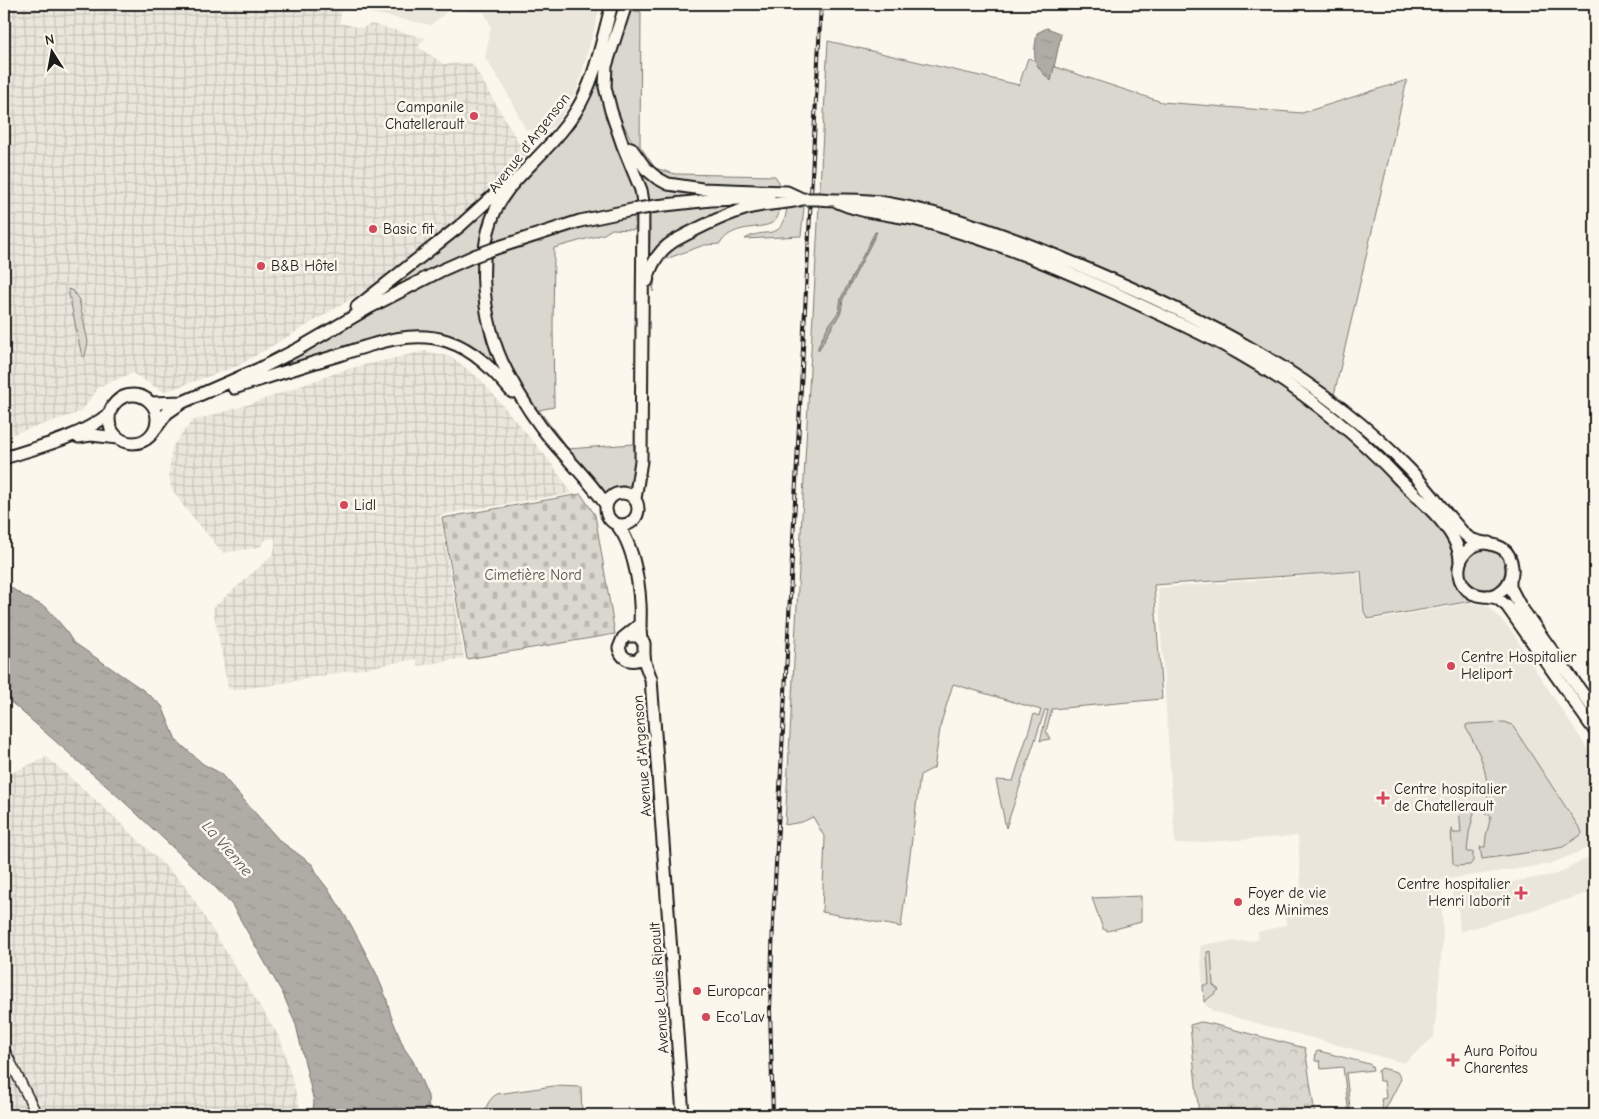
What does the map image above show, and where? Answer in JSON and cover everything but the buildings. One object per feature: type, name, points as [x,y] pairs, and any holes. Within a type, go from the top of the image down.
[{"type":"main road","name":"Avenue d'Argenson","points":[[606,505],[595,488],[558,448],[533,416],[506,371],[490,329],[484,295],[484,265],[491,228],[503,198],[509,188],[569,121],[585,94],[612,4]]},
{"type":"main road","points":[[626,4],[614,36],[605,73],[606,95],[642,195],[641,462],[635,498],[638,509],[634,520],[631,553]]},
{"type":"main road","points":[[617,128],[646,169],[668,184],[702,189],[787,192],[804,199]]},
{"type":"main road","points":[[313,341],[327,326],[375,294],[461,225],[555,138]]},
{"type":"main road","points":[[4,458],[66,439],[91,435],[118,438],[126,442],[138,443],[150,437],[167,413],[183,402],[259,369],[313,341],[378,302],[474,256],[580,221],[656,206],[721,199],[858,199],[885,203],[968,223],[1034,247],[1113,280],[1218,329],[1269,358],[1324,396],[1355,420],[1408,469],[1467,537],[1500,546],[1508,555],[1512,566],[1510,587],[1520,606],[1595,711]]},
{"type":"main road","points":[[642,315],[650,269],[658,254],[667,244],[746,208],[804,199]]},
{"type":"main road","points":[[835,200],[849,207],[915,220],[985,241],[1105,289],[1202,334],[1237,353],[1307,399],[1334,419],[1372,452],[1442,522],[1459,550],[1459,574],[1464,585],[1473,593],[1500,600],[1510,610],[1595,731]]},
{"type":"main road","points":[[220,387],[231,388],[382,342],[408,338],[432,338],[452,343],[475,355],[494,372],[533,416]]},
{"type":"main road","points":[[66,439],[96,424],[110,413],[117,401],[127,395],[138,395],[151,402],[183,402]]},
{"type":"main road","points":[[151,402],[158,417],[156,428]]},
{"type":"main road","points":[[110,413],[110,426],[118,438]]},
{"type":"main road","points":[[635,498],[627,494],[618,493],[606,505],[607,516],[622,532],[631,553],[639,594],[639,625],[641,638],[645,646],[639,657],[626,659],[620,650],[620,643],[639,625]]},
{"type":"main road","points":[[615,523],[623,525],[634,520]]},
{"type":"main road","points":[[1460,561],[1470,548],[1479,543],[1489,543]]},
{"type":"main road","points":[[1486,596],[1498,593],[1510,581]]},
{"type":"main road","points":[[627,636],[635,635],[641,638]]},
{"type":"main road","name":"Avenue d'Argenson","points":[[639,657],[646,679],[662,859]]},
{"type":"main road","name":"Avenue Louis Ripault","points":[[662,859],[677,1115]]},
{"type":"main road","name":"Avenue Louis Ripault","points":[[662,859],[683,1115]]},
{"type":"street","points":[[4,1049],[37,1115]]},
{"type":"shaded area","points":[[4,4],[344,4],[341,8],[340,23],[362,28],[371,24],[425,38],[418,47],[444,64],[472,63],[517,140],[529,153],[459,219],[370,288],[238,366],[164,392],[132,373],[99,387],[81,412],[4,437]]},
{"type":"shaded area","points":[[363,4],[601,4],[577,90],[556,125],[544,132],[526,130],[503,85],[485,58],[491,26],[484,12],[450,9],[431,25],[370,13]]},
{"type":"shaded area","points":[[425,351],[452,357],[481,380],[548,459],[572,493],[440,515],[464,658],[418,666],[416,659],[272,685],[233,690],[228,688],[213,608],[273,554],[275,538],[266,539],[260,547],[223,553],[171,489],[169,473],[172,447],[192,421],[253,403],[347,369]]},
{"type":"shaded area","name":"Centre hospitalier de Chatellerault","points":[[1359,572],[1363,612],[1368,621],[1471,603],[1488,606],[1512,631],[1595,760],[1595,845],[1550,864],[1441,880],[1443,938],[1434,1037],[1404,1063],[1212,1011],[1204,1003],[1200,946],[1212,943],[1258,940],[1258,932],[1286,925],[1285,907],[1302,905],[1298,836],[1175,844],[1158,588]]},
{"type":"shaded area","points":[[47,757],[110,813],[184,884],[281,1040],[302,1115],[4,1115],[4,776]]},
{"type":"shaded area","name":"Centre hospitalier Henri laborit","points":[[1595,854],[1595,891],[1460,932],[1458,905],[1453,905],[1453,888],[1510,880],[1511,882],[1557,874]]},
{"type":"green space","points":[[636,11],[641,12],[640,146],[655,168],[675,174],[775,176],[779,182],[779,188],[677,182],[653,171],[635,148],[617,111],[612,93],[611,67],[627,14]]},
{"type":"green space","points":[[828,41],[1019,85],[1028,58],[1162,102],[1302,113],[1407,80],[1334,395],[1375,458],[1442,532],[1452,551],[1456,586],[1472,601],[1368,619],[1364,612],[1361,571],[1154,585],[1162,699],[1052,709],[1046,731],[1050,739],[1040,741],[1048,710],[1045,710],[1006,828],[996,780],[1013,781],[1034,714],[1039,716],[1041,710],[953,684],[941,723],[934,768],[920,775],[901,927],[822,912],[825,838],[813,817],[802,822],[785,825]]},
{"type":"green space","points":[[598,71],[600,72],[599,84],[604,108],[633,177],[638,200],[635,201],[635,205],[570,217],[494,243],[491,242],[492,234],[508,196],[570,127]]},
{"type":"green space","points":[[631,158],[650,178],[740,191],[647,202]]},
{"type":"green space","points":[[494,199],[485,245],[407,283],[404,276]]},
{"type":"green space","points":[[764,202],[729,213],[649,264],[650,229],[648,213],[714,204]]},
{"type":"green space","points":[[779,206],[778,217],[767,225],[742,229],[726,237],[720,244],[704,245],[666,259],[656,271],[653,292],[653,272],[664,252],[742,212]]},
{"type":"green space","points":[[787,207],[804,207],[801,236],[745,239],[752,235],[777,230],[782,226]]},
{"type":"green space","points":[[635,215],[635,230],[612,229],[604,234],[554,248],[554,407],[539,410],[568,449],[633,444],[635,464],[631,485],[616,487],[605,493],[552,433],[522,392],[491,324],[487,258],[492,254],[561,231]]},
{"type":"green space","points":[[483,259],[481,279],[505,373],[432,335],[272,372],[271,370],[401,295],[455,269]]},
{"type":"green space","points":[[68,289],[73,291],[79,300],[88,342],[85,356],[82,357]]},
{"type":"green space","name":"Cimetière Nord","points":[[581,494],[595,515],[615,634],[467,659],[442,518]]},
{"type":"green space","points":[[1489,549],[1496,552],[1502,558],[1505,569],[1504,577],[1496,586],[1489,589],[1481,589],[1474,586],[1466,577],[1465,565],[1468,558],[1477,550]]},
{"type":"green space","points":[[1505,722],[1512,725],[1582,832],[1581,835],[1563,847],[1482,859],[1480,847],[1485,847],[1491,816],[1486,814],[1488,802],[1487,780],[1477,748],[1466,725]]},
{"type":"green space","points":[[1470,802],[1481,802],[1481,806],[1476,805],[1469,833],[1467,852],[1473,852],[1473,861],[1470,865],[1456,866],[1453,863],[1451,829],[1453,833],[1461,833],[1459,806],[1470,805]]},
{"type":"green space","points":[[1141,896],[1141,922],[1108,931],[1103,929],[1092,898]]},
{"type":"green space","points":[[1211,951],[1213,985],[1219,990],[1204,1002],[1203,985],[1209,985],[1207,952]]},
{"type":"green space","points":[[1201,1022],[1305,1048],[1315,1115],[1199,1115],[1190,1025]]},
{"type":"green space","points":[[1319,1051],[1372,1066],[1373,1070],[1346,1073],[1351,1115],[1349,1115],[1343,1067],[1321,1069],[1320,1061],[1315,1061],[1316,1052]]},
{"type":"green space","points":[[1382,1068],[1397,1072],[1401,1079],[1384,1112],[1381,1099],[1386,1098],[1384,1081],[1379,1081],[1378,1071]]},
{"type":"green space","points":[[554,1086],[581,1087],[582,1115],[484,1115],[488,1103],[497,1094]]},
{"type":"water","points":[[1047,28],[1061,35],[1051,81],[1040,70],[1035,60],[1037,33]]},
{"type":"water","points":[[875,232],[877,232],[843,299],[841,312],[818,351],[827,328],[839,311],[841,298]]},
{"type":"water","name":"La Vienne","points":[[4,583],[47,608],[73,642],[143,690],[162,706],[176,740],[203,764],[220,773],[279,840],[313,865],[318,876],[351,925],[376,973],[404,1048],[413,1061],[428,1096],[429,1115],[318,1115],[313,1110],[314,1102],[296,1025],[283,994],[232,905],[121,799],[4,696]]},
{"type":"railway","points":[[773,1115],[770,1010],[773,922],[821,4]]},
{"type":"place","name":"Campanile Chatellerault","points":[[474,116]]},
{"type":"place","name":"Basic fit","points":[[373,229]]},
{"type":"place","name":"B&B Hôtel","points":[[261,266]]},
{"type":"place","name":"Lidl","points":[[344,505]]},
{"type":"place","name":"Centre Hospitalier Heliport","points":[[1451,666]]},
{"type":"place","name":"Centre hospitalier de Chatellerault","points":[[1383,798]]},
{"type":"place","name":"Centre hospitalier Henri laborit","points":[[1521,893]]},
{"type":"place","name":"Foyer de vie des Minimes","points":[[1238,902]]},
{"type":"place","name":"Europcar","points":[[697,991]]},
{"type":"place","name":"Eco'Lav","points":[[706,1017]]},
{"type":"place","name":"Aura Poitou Charentes","points":[[1453,1060]]}]
